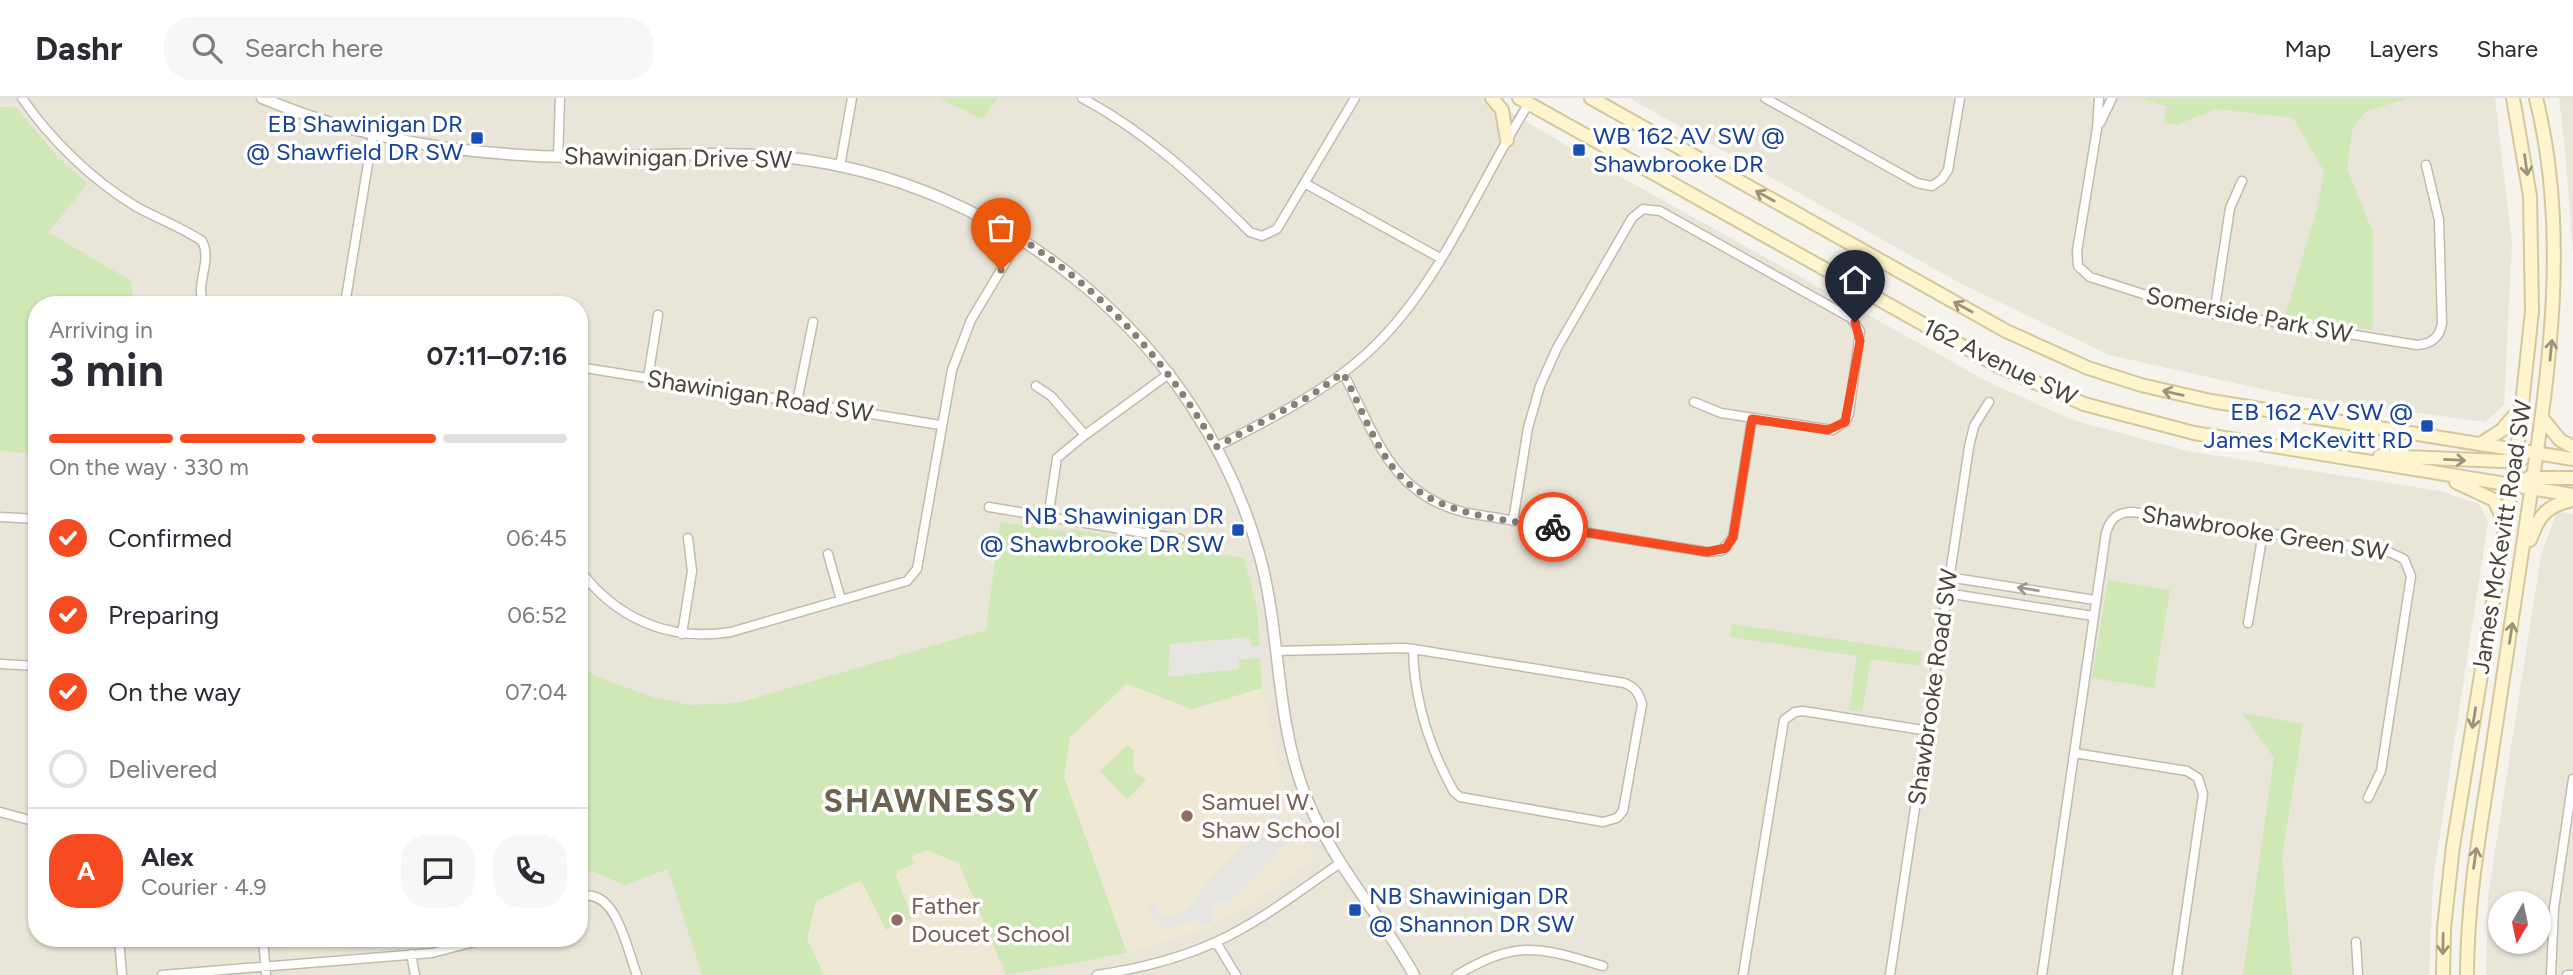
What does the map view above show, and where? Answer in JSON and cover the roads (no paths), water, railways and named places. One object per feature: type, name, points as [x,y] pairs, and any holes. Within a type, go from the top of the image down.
[{"type":"main road","points":[[1492,98],[1502,110],[1507,140]]},
{"type":"main road","name":"162 Avenue SW","points":[[1591,98],[2016,336],[2088,368],[2141,385],[2211,401],[2482,443],[2516,455]]},
{"type":"main road","points":[[1604,98],[1633,122]]},
{"type":"main road","name":"James McKevitt Road SW","points":[[2443,975],[2444,928],[2453,846],[2512,485],[2532,311],[2530,196],[2514,98]]},
{"type":"main road","name":"James McKevitt Road SW","points":[[2468,975],[2471,891],[2522,564],[2553,327],[2554,268],[2543,124],[2536,98]]},
{"type":"main road","points":[[2543,124],[2545,98]]},
{"type":"main road","name":"162 Avenue SW","points":[[1528,99],[1966,349],[2056,393],[2166,427],[2512,485]]},
{"type":"main road","points":[[2482,443],[2509,424],[2522,405]]},
{"type":"main road","points":[[2542,418],[2560,440],[2573,447]]},
{"type":"main road","points":[[2338,456],[2516,455],[2537,452],[2573,459]]},
{"type":"main road","points":[[2430,471],[2476,489],[2494,500],[2500,508],[2505,530]]},
{"type":"main road","points":[[2512,485],[2573,478]]},
{"type":"main road","points":[[2533,481],[2573,497]]},
{"type":"main road","points":[[2522,564],[2543,512],[2556,503],[2573,497]]},
{"type":"street","points":[[22,98],[70,154],[107,186],[132,204],[202,241],[206,253],[202,296]]},
{"type":"street","name":"Shawinigan Drive SW","points":[[262,98],[305,115],[373,133],[471,150],[558,157],[755,155],[840,166],[903,183],[950,201],[1020,238],[1071,273],[1107,305],[1170,373],[1216,447],[1255,538],[1271,607],[1284,720],[1304,791],[1339,864],[1391,936],[1414,975]]},
{"type":"street","points":[[558,157],[559,98]]},
{"type":"street","points":[[840,166],[852,98]]},
{"type":"street","points":[[1082,98],[1176,162],[1254,234],[1266,235],[1277,229],[1355,98]]},
{"type":"street","points":[[1765,98],[1917,183],[1931,186],[1942,179],[1948,170],[1960,98]]},
{"type":"street","name":"Somerside Park SW","points":[[2099,98],[2097,129],[2077,251],[2078,266],[2090,277],[2145,297],[2214,314],[2417,345],[2429,343],[2436,337],[2442,323],[2439,220],[2426,164]]},
{"type":"street","name":"Somerside Park SW","points":[[2097,129],[2112,98]]},
{"type":"street","points":[[1216,447],[1301,401],[1343,373],[1397,321],[1419,294],[1528,99]]},
{"type":"street","points":[[346,296],[373,133]]},
{"type":"street","points":[[2214,314],[2230,208],[2242,181]]},
{"type":"street","points":[[1306,184],[1440,258]]},
{"type":"street","points":[[1513,521],[1528,428],[1548,367],[1632,218],[1643,209],[1660,211],[1851,318],[1858,326],[1860,341],[1845,422],[1828,430],[1721,413],[1694,402]]},
{"type":"street","points":[[588,580],[600,594],[626,615],[650,626],[682,634],[732,632],[901,583],[914,574],[952,370],[964,337],[1020,238]]},
{"type":"street","points":[[648,378],[657,314]]},
{"type":"street","points":[[797,402],[813,322]]},
{"type":"street","name":"Shawinigan Road SW","points":[[588,368],[940,425]]},
{"type":"street","points":[[1048,518],[1057,458],[1170,373]]},
{"type":"street","points":[[1343,373],[1382,452],[1397,473],[1413,488],[1455,510],[1707,552],[1721,551],[1733,537],[1752,419]]},
{"type":"street","points":[[1036,386],[1051,396],[1085,435]]},
{"type":"street","name":"Shawbrooke Road SW","points":[[1890,975],[1929,731],[1948,577],[1969,447],[1974,426],[1989,402]]},
{"type":"street","points":[[989,507],[1180,539]]},
{"type":"street","name":"Shawbrooke Green SW","points":[[2042,975],[2106,533],[2109,522],[2119,514],[2133,512],[2393,552],[2404,559],[2411,569],[2381,771],[2368,798]]},
{"type":"street","points":[[0,517],[28,519]]},
{"type":"street","points":[[2248,623],[2263,532]]},
{"type":"street","points":[[682,634],[692,571],[688,538]]},
{"type":"street","points":[[828,554],[841,600]]},
{"type":"street","points":[[1948,577],[2095,600]]},
{"type":"street","points":[[1946,593],[2092,617]]},
{"type":"street","points":[[1276,651],[1352,647],[1413,649],[1631,686],[1637,691],[1642,704],[1623,811],[1618,818],[1603,822],[1460,797],[1449,783],[1430,743],[1419,702],[1413,649]]},
{"type":"street","points":[[0,664],[28,666]]},
{"type":"street","points":[[1743,975],[1784,720],[1795,712],[1803,711],[1929,731]]},
{"type":"street","points":[[2074,753],[2187,771],[2200,782],[2203,793],[2177,975]]},
{"type":"street","points":[[2552,975],[2554,908],[2570,824],[2573,779]]},
{"type":"street","points":[[0,812],[28,820]]},
{"type":"street","points":[[1100,975],[1145,967],[1216,942],[1254,921],[1339,864]]},
{"type":"street","points":[[588,896],[596,895],[608,904],[636,975]]},
{"type":"street","points":[[1216,942],[1236,975]]},
{"type":"street","points":[[2356,942],[2358,975]]},
{"type":"street","points":[[120,947],[122,975]]},
{"type":"street","points":[[264,947],[265,970]]},
{"type":"street","points":[[162,975],[265,970],[460,947]]},
{"type":"street","points":[[1457,975],[1490,956],[1526,950],[1562,954],[1603,966]]},
{"type":"street","points":[[411,954],[415,975]]},
{"type":"street","points":[[2567,975],[2573,975]]},
{"type":"place","name":"EB Shawinigan DR @ Shawfield DR SW","points":[[477,138]]},
{"type":"place","name":"WB 162 AV SW @ Shawbrooke DR","points":[[1579,150]]},
{"type":"place","name":"EB 162 AV SW @ James McKevitt RD","points":[[2427,426]]},
{"type":"place","name":"NB Shawinigan DR @ Shawbrooke DR SW","points":[[1238,530]]},
{"type":"place","name":"Samuel W. Shaw School","points":[[1187,816]]},
{"type":"place","name":"NB Shawinigan DR @ Shannon DR SW","points":[[1355,910]]},
{"type":"place","name":"Father Doucet School","points":[[897,920]]},
{"type":"district","name":"SHAWNESSY","points":[[932,801]]}]
